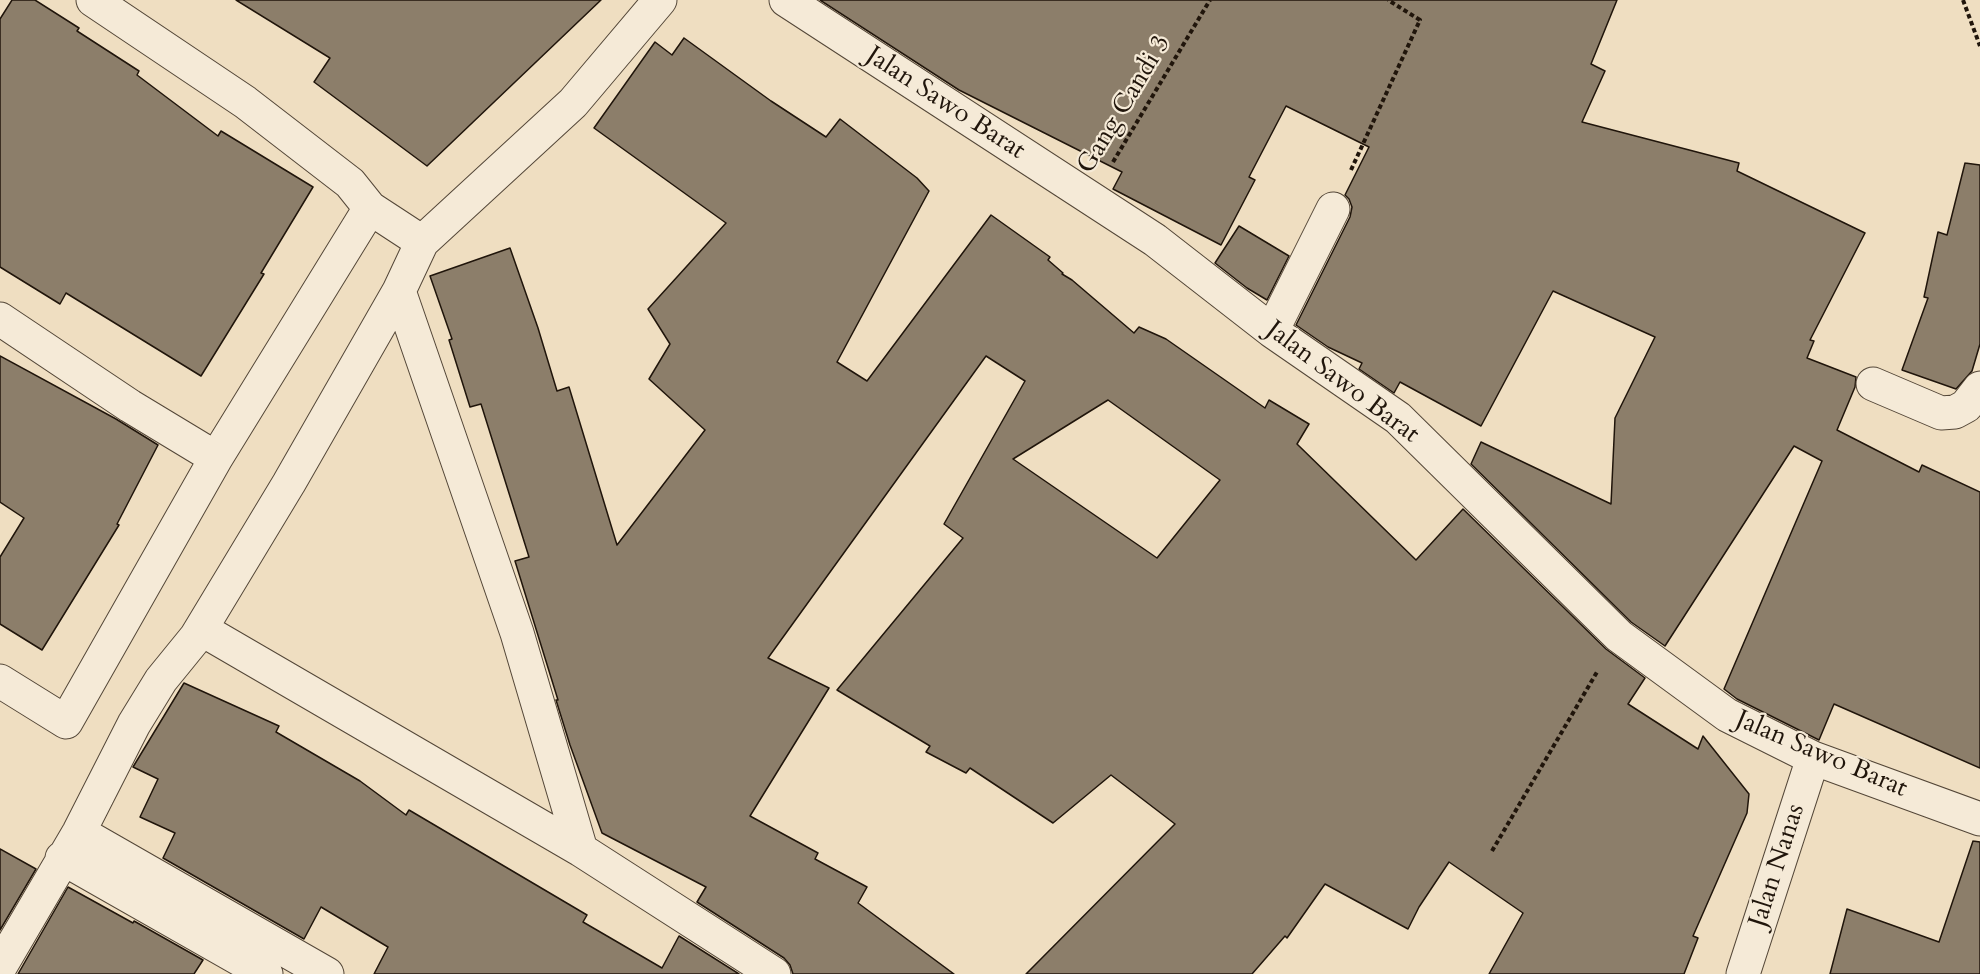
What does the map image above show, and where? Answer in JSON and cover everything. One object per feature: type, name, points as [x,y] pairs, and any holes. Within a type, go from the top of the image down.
[{"type":"street","points":[[93,0],[245,102],[350,183],[395,224],[399,291],[517,633],[581,850]]},
{"type":"street","points":[[0,681],[66,722],[216,458],[395,224],[573,103],[660,0]]},
{"type":"street","name":"Jalan Sawo Barat","points":[[786,0],[1155,240],[1272,331],[1398,418],[1619,636],[1727,715],[1813,758],[1980,819]]},
{"type":"street","points":[[1272,331],[1333,209]]},
{"type":"street","points":[[0,968],[135,724],[161,680],[201,629],[289,483],[399,291]]},
{"type":"street","points":[[0,319],[130,406],[216,458]]},
{"type":"street","points":[[1873,384],[1941,413],[1954,412],[1966,406],[1980,388]]},
{"type":"street","points":[[201,629],[581,850],[774,974]]},
{"type":"street","name":"Jalan Nanas","points":[[1743,974],[1813,758]]},
{"type":"street","points":[[70,845],[266,974]]},
{"type":"street","points":[[70,845],[327,974]]},
{"type":"path","name":"Gang Candi 3","points":[[1091,198],[1210,0]]},
{"type":"path","points":[[1333,209],[1420,20],[1388,0]]},
{"type":"path","points":[[1963,0],[1980,46]]},
{"type":"path","points":[[1492,851],[1619,636]]},
{"type":"building","points":[[12,0],[35,0],[79,28],[77,31],[139,71],[137,75],[218,136],[221,131],[313,187],[261,273],[264,274],[201,376],[66,293],[60,304],[0,267],[0,19]]},
{"type":"building","points":[[236,0],[601,0],[427,166],[314,82],[330,58]]},
{"type":"building","points":[[820,0],[1617,0],[1591,64],[1605,71],[1582,122],[1739,163],[1737,171],[1865,233],[1810,340],[1814,341],[1807,358],[1856,377],[1855,387],[1837,430],[1919,472],[1922,465],[1980,492],[1980,768],[1834,704],[1819,740],[1737,699],[1724,689],[1822,461],[1794,446],[1665,646],[1631,622],[1471,464],[1481,442],[1611,504],[1615,418],[1655,337],[1553,291],[1481,426],[1400,382],[1394,393],[1359,369],[1362,363],[1328,347],[1296,325],[1350,217],[1352,207],[1345,195],[1369,147],[1286,106],[1249,177],[1255,180],[1221,245],[1113,189],[1122,172],[959,90]]},
{"type":"building","points":[[684,38],[771,101],[826,137],[840,119],[917,178],[929,191],[837,362],[867,381],[991,215],[1050,257],[1048,260],[1062,274],[1134,333],[1139,327],[1166,339],[1265,408],[1269,400],[1309,424],[1297,444],[1416,560],[1463,509],[1606,649],[1645,678],[1628,704],[1698,749],[1703,736],[1749,794],[1747,813],[1693,936],[1698,938],[1684,974],[1489,974],[1523,913],[1449,862],[1419,907],[1408,929],[1325,884],[1287,938],[1285,936],[1252,974],[1026,974],[1175,824],[1111,775],[1053,823],[970,768],[966,773],[926,752],[930,746],[837,690],[963,538],[944,524],[1025,381],[986,356],[768,658],[829,688],[750,816],[818,853],[815,859],[867,887],[858,903],[954,974],[793,974],[784,958],[697,902],[706,887],[602,833],[570,745],[515,561],[529,557],[481,404],[470,407],[449,340],[452,339],[430,276],[510,248],[557,391],[569,387],[617,545],[705,430],[649,379],[670,344],[648,309],[726,223],[594,128],[655,42],[672,55]],"holes":[[[1108,400],[1220,480],[1157,558],[1013,459]]]},
{"type":"building","points":[[1965,163],[1980,165],[1980,344],[1972,371],[1956,389],[1902,370],[1928,298],[1924,297],[1938,232],[1947,235]]},
{"type":"building","points":[[1239,226],[1289,256],[1267,300],[1247,288],[1215,263]]},
{"type":"building","points":[[0,356],[116,419],[158,445],[117,524],[119,525],[42,650],[0,624],[0,557],[24,518],[0,502]]},
{"type":"building","points":[[184,683],[279,726],[276,732],[360,781],[406,815],[409,810],[587,915],[583,922],[662,968],[679,936],[739,974],[374,974],[388,947],[321,907],[304,939],[163,858],[175,833],[140,817],[158,779],[133,767]]},
{"type":"building","points":[[1973,841],[1980,842],[1980,974],[1830,974],[1847,909],[1939,942]]},
{"type":"building","points":[[0,849],[36,869],[0,930]]},
{"type":"building","points":[[68,887],[203,960],[194,974],[18,974]]}]
